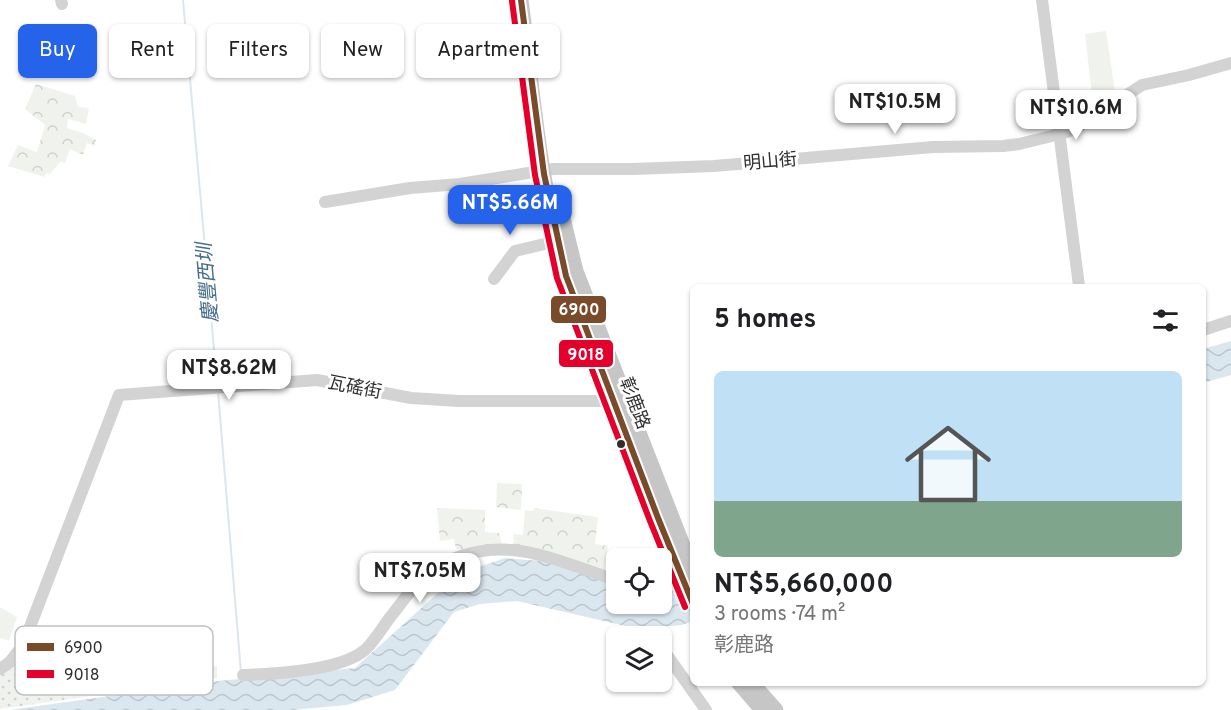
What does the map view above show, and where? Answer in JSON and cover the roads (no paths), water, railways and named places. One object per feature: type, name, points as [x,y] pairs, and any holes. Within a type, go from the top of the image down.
[{"type":"main road","name":"彰鹿路","points":[[521,0],[557,241],[633,419],[689,572]]},
{"type":"main road","name":"彰鹿路","points":[[529,0],[548,170],[556,193],[571,274],[614,400],[658,518],[689,572]]},
{"type":"main road","points":[[741,686],[762,710]]},
{"type":"main road","points":[[755,686],[776,710]]},
{"type":"street","points":[[1042,0],[1080,284]]},
{"type":"street","name":"明山街","points":[[325,202],[548,170],[714,166],[933,147],[1003,146],[1060,134],[1091,120],[1142,85],[1231,63]]},
{"type":"street","points":[[494,279],[515,250],[557,241]]},
{"type":"street","points":[[1206,329],[1231,321]]},
{"type":"street","name":"瓦磘街","points":[[30,626],[119,395],[316,380],[411,398],[459,401],[614,400]]},
{"type":"street","points":[[614,400],[633,419]]},
{"type":"street","points":[[243,675],[277,674],[326,666],[349,659],[365,650],[418,582],[431,570],[466,554],[510,549],[532,553],[606,577]]},
{"type":"street","points":[[672,577],[689,572]]},
{"type":"street","name":"瓦磘街","points":[[0,669],[15,655]]},
{"type":"street","points":[[672,662],[706,710]]},
{"type":"water","points":[[1231,341],[1231,375],[1206,382],[1206,348]]},
{"type":"water","points":[[505,558],[562,563],[606,579],[606,614],[672,614],[672,590],[690,579],[690,622],[682,625],[626,626],[517,601],[480,604],[454,612],[395,690],[347,705],[293,710],[9,710],[117,695],[213,695],[213,682],[355,668],[459,574]]},
{"type":"waterway","name":"慶豐西圳","points":[[183,0],[217,383]]},
{"type":"waterway","name":"慶豐西圳","points":[[218,391],[241,673]]}]
